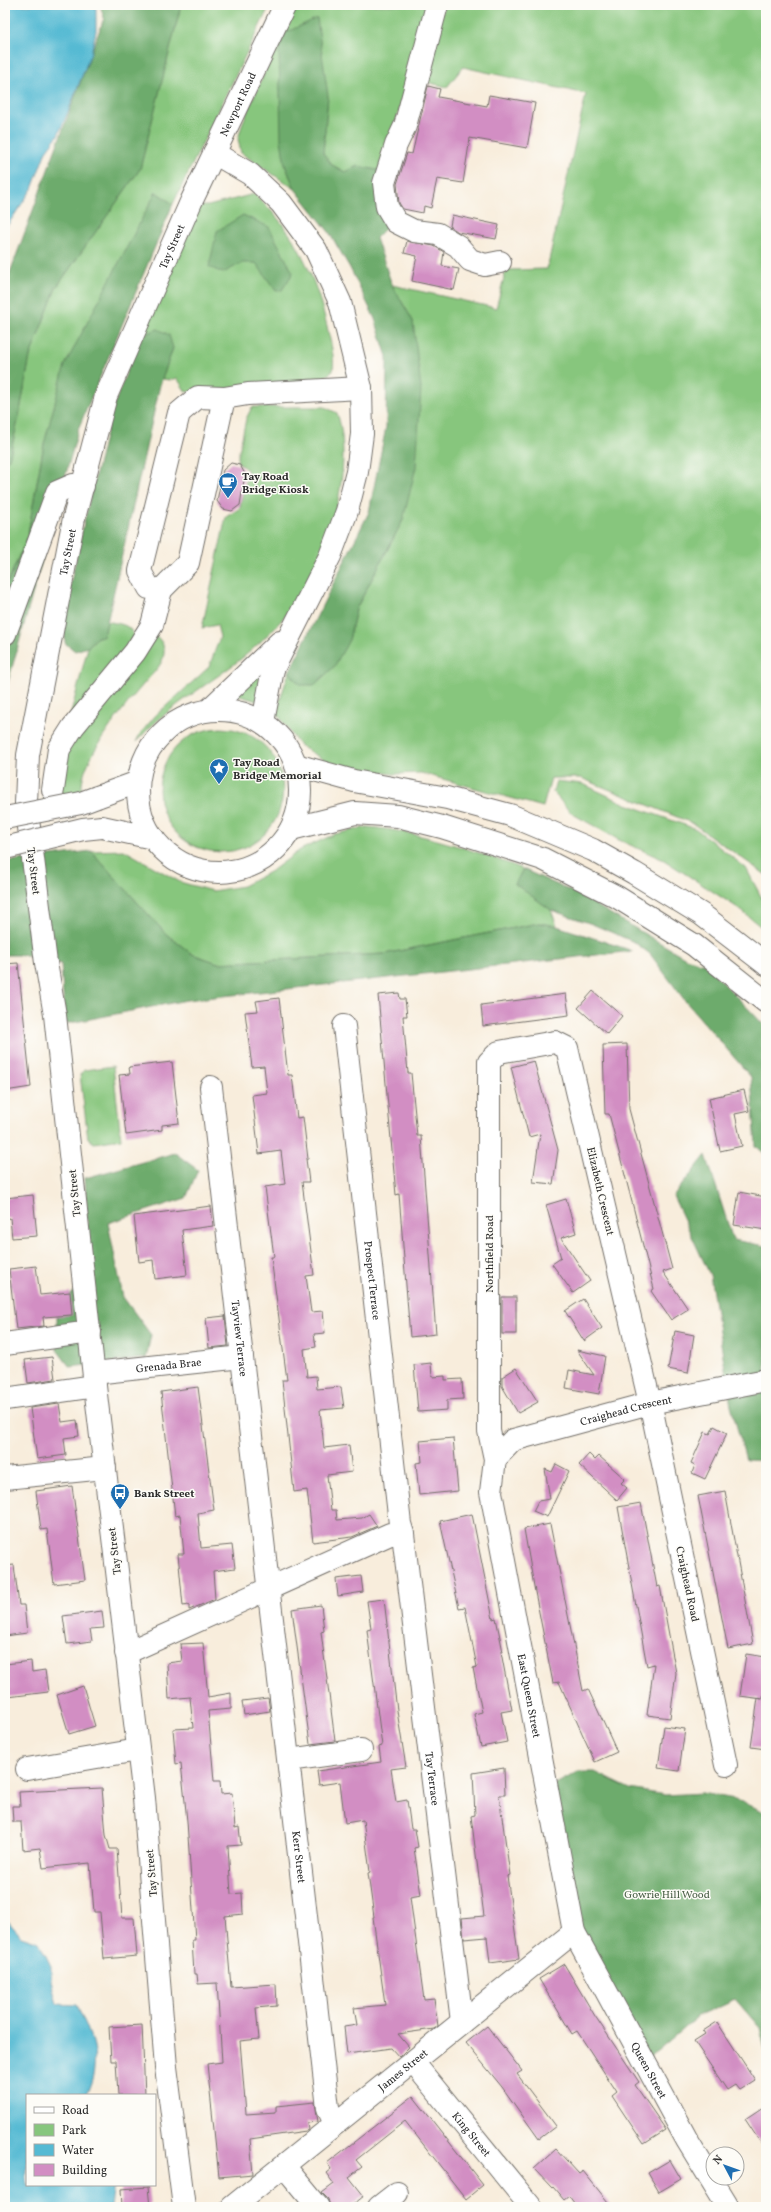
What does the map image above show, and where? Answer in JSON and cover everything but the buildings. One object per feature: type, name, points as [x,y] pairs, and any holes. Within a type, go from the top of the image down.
[{"type":"main road","name":"Newport Road","points":[[191,202],[285,5]]},
{"type":"main road","points":[[437,5],[405,126],[396,145],[384,183],[387,207],[396,222],[414,231],[438,234],[458,246],[470,260],[485,266],[500,262]]},
{"type":"main road","points":[[214,153],[255,179],[281,203],[316,250],[340,302],[361,388],[362,434],[357,472],[347,511],[330,556],[273,669],[263,722]]},
{"type":"main road","name":"Tay Street","points":[[184,2207],[166,2067],[156,1929],[138,1750],[95,1380],[55,1015],[46,963],[26,803],[28,755],[74,518],[106,396],[191,202]]},
{"type":"main road","points":[[161,590],[149,588],[140,571],[179,413],[198,397],[224,398],[248,394],[361,388]]},
{"type":"main road","points":[[53,790],[59,750],[73,727],[135,652],[152,625],[161,590],[188,563],[224,398]]},
{"type":"main road","points":[[5,634],[57,492],[73,485],[82,486]]},
{"type":"main road","points":[[209,710],[290,633]]},
{"type":"main road","points":[[209,710],[243,712],[263,722],[289,748],[296,765],[300,784],[298,808],[291,828],[271,853],[246,867],[222,872],[191,867],[171,856],[153,838],[143,820],[138,800],[138,782],[143,761],[161,734],[178,720],[209,710]]},
{"type":"main road","points":[[296,765],[354,782],[447,798],[517,818],[593,850],[701,914],[766,964]]},
{"type":"main road","points":[[5,818],[81,803],[138,782]]},
{"type":"main road","points":[[291,828],[355,813],[398,816],[442,826],[543,859],[617,897],[688,941],[766,1002]]},
{"type":"main road","points":[[5,848],[83,829],[102,827],[153,838]]},
{"type":"main road","name":"Prospect Terrace","points":[[344,1026],[400,1524],[403,1534]]},
{"type":"main road","name":"Elizabeth Crescent","points":[[499,1052],[555,1042],[567,1048],[650,1404]]},
{"type":"main road","name":"Northfield Road","points":[[495,1459],[489,1431],[489,1062],[499,1052]]},
{"type":"main road","name":"Tayview Terrace","points":[[211,1087],[268,1589]]},
{"type":"main road","points":[[5,1344],[90,1332]]},
{"type":"main road","name":"Grenada Brae","points":[[5,1398],[95,1380],[242,1357]]},
{"type":"main road","name":"Craighead Crescent","points":[[495,1459],[513,1440],[650,1404],[766,1380]]},
{"type":"main road","name":"Craighead Road","points":[[650,1404],[727,1765]]},
{"type":"main road","name":"East Queen Street","points":[[495,1459],[491,1492],[574,1932]]},
{"type":"main road","points":[[5,1478],[105,1468]]},
{"type":"main road","points":[[126,1653],[390,1534],[403,1534]]},
{"type":"main road","name":"Tay Terrace","points":[[403,1534],[462,2022]]},
{"type":"main road","name":"Kerr Street","points":[[268,1589],[289,1760],[328,2108],[335,2124]]},
{"type":"main road","points":[[27,1769],[138,1750]]},
{"type":"main road","points":[[289,1760],[361,1750]]},
{"type":"main road","name":"James Street","points":[[232,2207],[574,1932]]},
{"type":"main road","name":"Queen Street","points":[[574,1932],[687,2140],[728,2207]]},
{"type":"main road","name":"King Street","points":[[413,2062],[531,2207]]},
{"type":"main road","points":[[284,2166],[318,2207]]},
{"type":"main road","points":[[379,2207],[397,2193]]},
{"type":"green space","points":[[100,5],[181,5],[140,169],[56,288],[30,356],[19,416],[9,459],[5,461],[5,286],[104,18]]},
{"type":"green space","points":[[181,5],[270,5],[173,204],[156,192],[44,444],[27,539],[5,588],[5,461],[9,459],[19,416],[30,356],[56,288],[140,169]]},
{"type":"green space","points":[[294,5],[431,5],[381,171],[358,166],[345,172],[332,165],[323,153],[328,96],[285,165],[295,189],[241,153],[238,139],[243,122]]},
{"type":"green space","points":[[444,5],[766,5],[766,875],[692,823],[581,778],[551,778],[543,807],[421,773],[393,774],[334,766],[299,745],[276,712],[289,672],[300,684],[349,640],[356,609],[403,520],[413,321],[392,285],[496,308],[506,270],[547,269],[586,94],[463,67],[447,87],[422,81]]},
{"type":"green space","points":[[317,18],[328,96],[323,153],[332,165],[345,172],[358,166],[381,171],[379,180],[386,228],[376,238],[392,285],[413,321],[421,388],[416,467],[403,520],[356,609],[349,640],[334,667],[314,685],[300,685],[289,672],[369,512],[386,427],[387,357],[375,319],[350,268],[329,232],[295,189],[285,165],[281,140],[279,49],[285,33]]},
{"type":"green space","points":[[156,192],[173,204],[79,427],[5,693],[5,588],[27,539],[44,444],[65,365]]},
{"type":"green space","points":[[254,194],[269,208],[292,238],[309,271],[316,288],[327,326],[333,354],[333,371],[317,383],[186,392],[177,378],[170,380],[162,379],[173,348],[140,336],[198,206],[208,206]]},
{"type":"green space","points":[[243,215],[269,227],[293,273],[282,290],[276,291],[256,263],[242,263],[223,273],[209,267],[217,231]]},
{"type":"green space","points":[[158,329],[169,335],[173,348],[160,385],[104,636],[97,637],[88,647],[75,651],[65,643],[64,628],[68,595],[111,413],[140,336]]},
{"type":"green space","points":[[252,407],[325,407],[337,413],[343,448],[341,486],[331,529],[324,550],[312,579],[300,598],[273,630],[242,658],[170,710],[136,742],[140,734],[155,716],[209,667],[220,637],[217,625],[202,628],[226,517],[240,508],[248,471],[237,461],[246,419]]},
{"type":"green space","points":[[106,621],[122,624],[129,628],[136,643],[70,717],[88,647],[97,637],[104,636]]},
{"type":"green space","points":[[155,635],[164,647],[162,662],[156,671],[124,707],[94,751],[83,779],[82,791],[43,802],[56,758]]},
{"type":"green space","points":[[269,656],[260,702],[230,693]]},
{"type":"green space","points":[[221,728],[233,729],[245,733],[256,738],[265,746],[273,755],[278,766],[282,778],[282,802],[278,814],[273,825],[265,834],[256,842],[245,847],[233,851],[221,852],[209,851],[197,847],[186,842],[177,834],[169,825],[164,814],[160,802],[159,790],[160,778],[164,766],[169,755],[177,746],[186,738],[197,733],[209,729]]},
{"type":"green space","points":[[556,781],[583,784],[626,804],[696,829],[746,868],[766,906],[766,931],[738,908],[664,860],[619,840],[571,813],[553,792]]},
{"type":"green space","points":[[368,827],[388,829],[427,837],[485,855],[523,869],[516,884],[551,910],[557,926],[539,923],[384,954],[218,963],[192,954],[166,934],[91,851],[124,850],[180,882],[212,891],[243,886],[273,870],[300,850],[335,834]]},
{"type":"green space","points":[[91,851],[166,934],[192,954],[218,963],[384,954],[539,923],[557,926],[633,951],[187,1000],[65,1024],[61,964],[26,955],[5,955],[5,865],[10,861]]},
{"type":"green space","points":[[523,869],[575,893],[686,958],[705,964],[766,1027],[766,1155],[756,1146],[751,1077],[686,1002],[650,954],[634,942],[592,924],[551,910],[515,884]]},
{"type":"green space","points":[[113,1066],[121,1139],[94,1143],[88,1138],[80,1075],[84,1070]]},
{"type":"green space","points":[[175,1153],[198,1170],[186,1198],[108,1223],[123,1297],[151,1335],[146,1358],[70,1367],[57,1350],[57,1305],[90,1279],[85,1178]]},
{"type":"green space","points":[[706,1155],[733,1240],[766,1246],[766,1461],[746,1460],[731,1406],[710,1275],[673,1196]]},
{"type":"green space","name":"Gowrie Hill Wood","points":[[578,1772],[595,1772],[630,1789],[665,1795],[702,1793],[735,1799],[766,1813],[766,2054],[760,2028],[735,1999],[698,2016],[657,2051],[643,2060],[574,1932],[548,1788]]},
{"type":"water","points":[[5,5],[96,5],[96,31],[91,53],[58,135],[46,151],[32,189],[5,229]]},
{"type":"water","points":[[5,1918],[21,1936],[39,1942],[51,1966],[51,1981],[57,2004],[77,2005],[91,2038],[95,2059],[94,2070],[86,2094],[26,2094],[26,2186],[114,2186],[111,2207],[5,2207]]},
{"type":"place","name":"Tay Road Bridge Kiosk","points":[[228,499]]},
{"type":"place","name":"Tay Road Bridge Memorial","points":[[219,785]]},
{"type":"place","name":"Bank Street","points":[[120,1510]]}]
